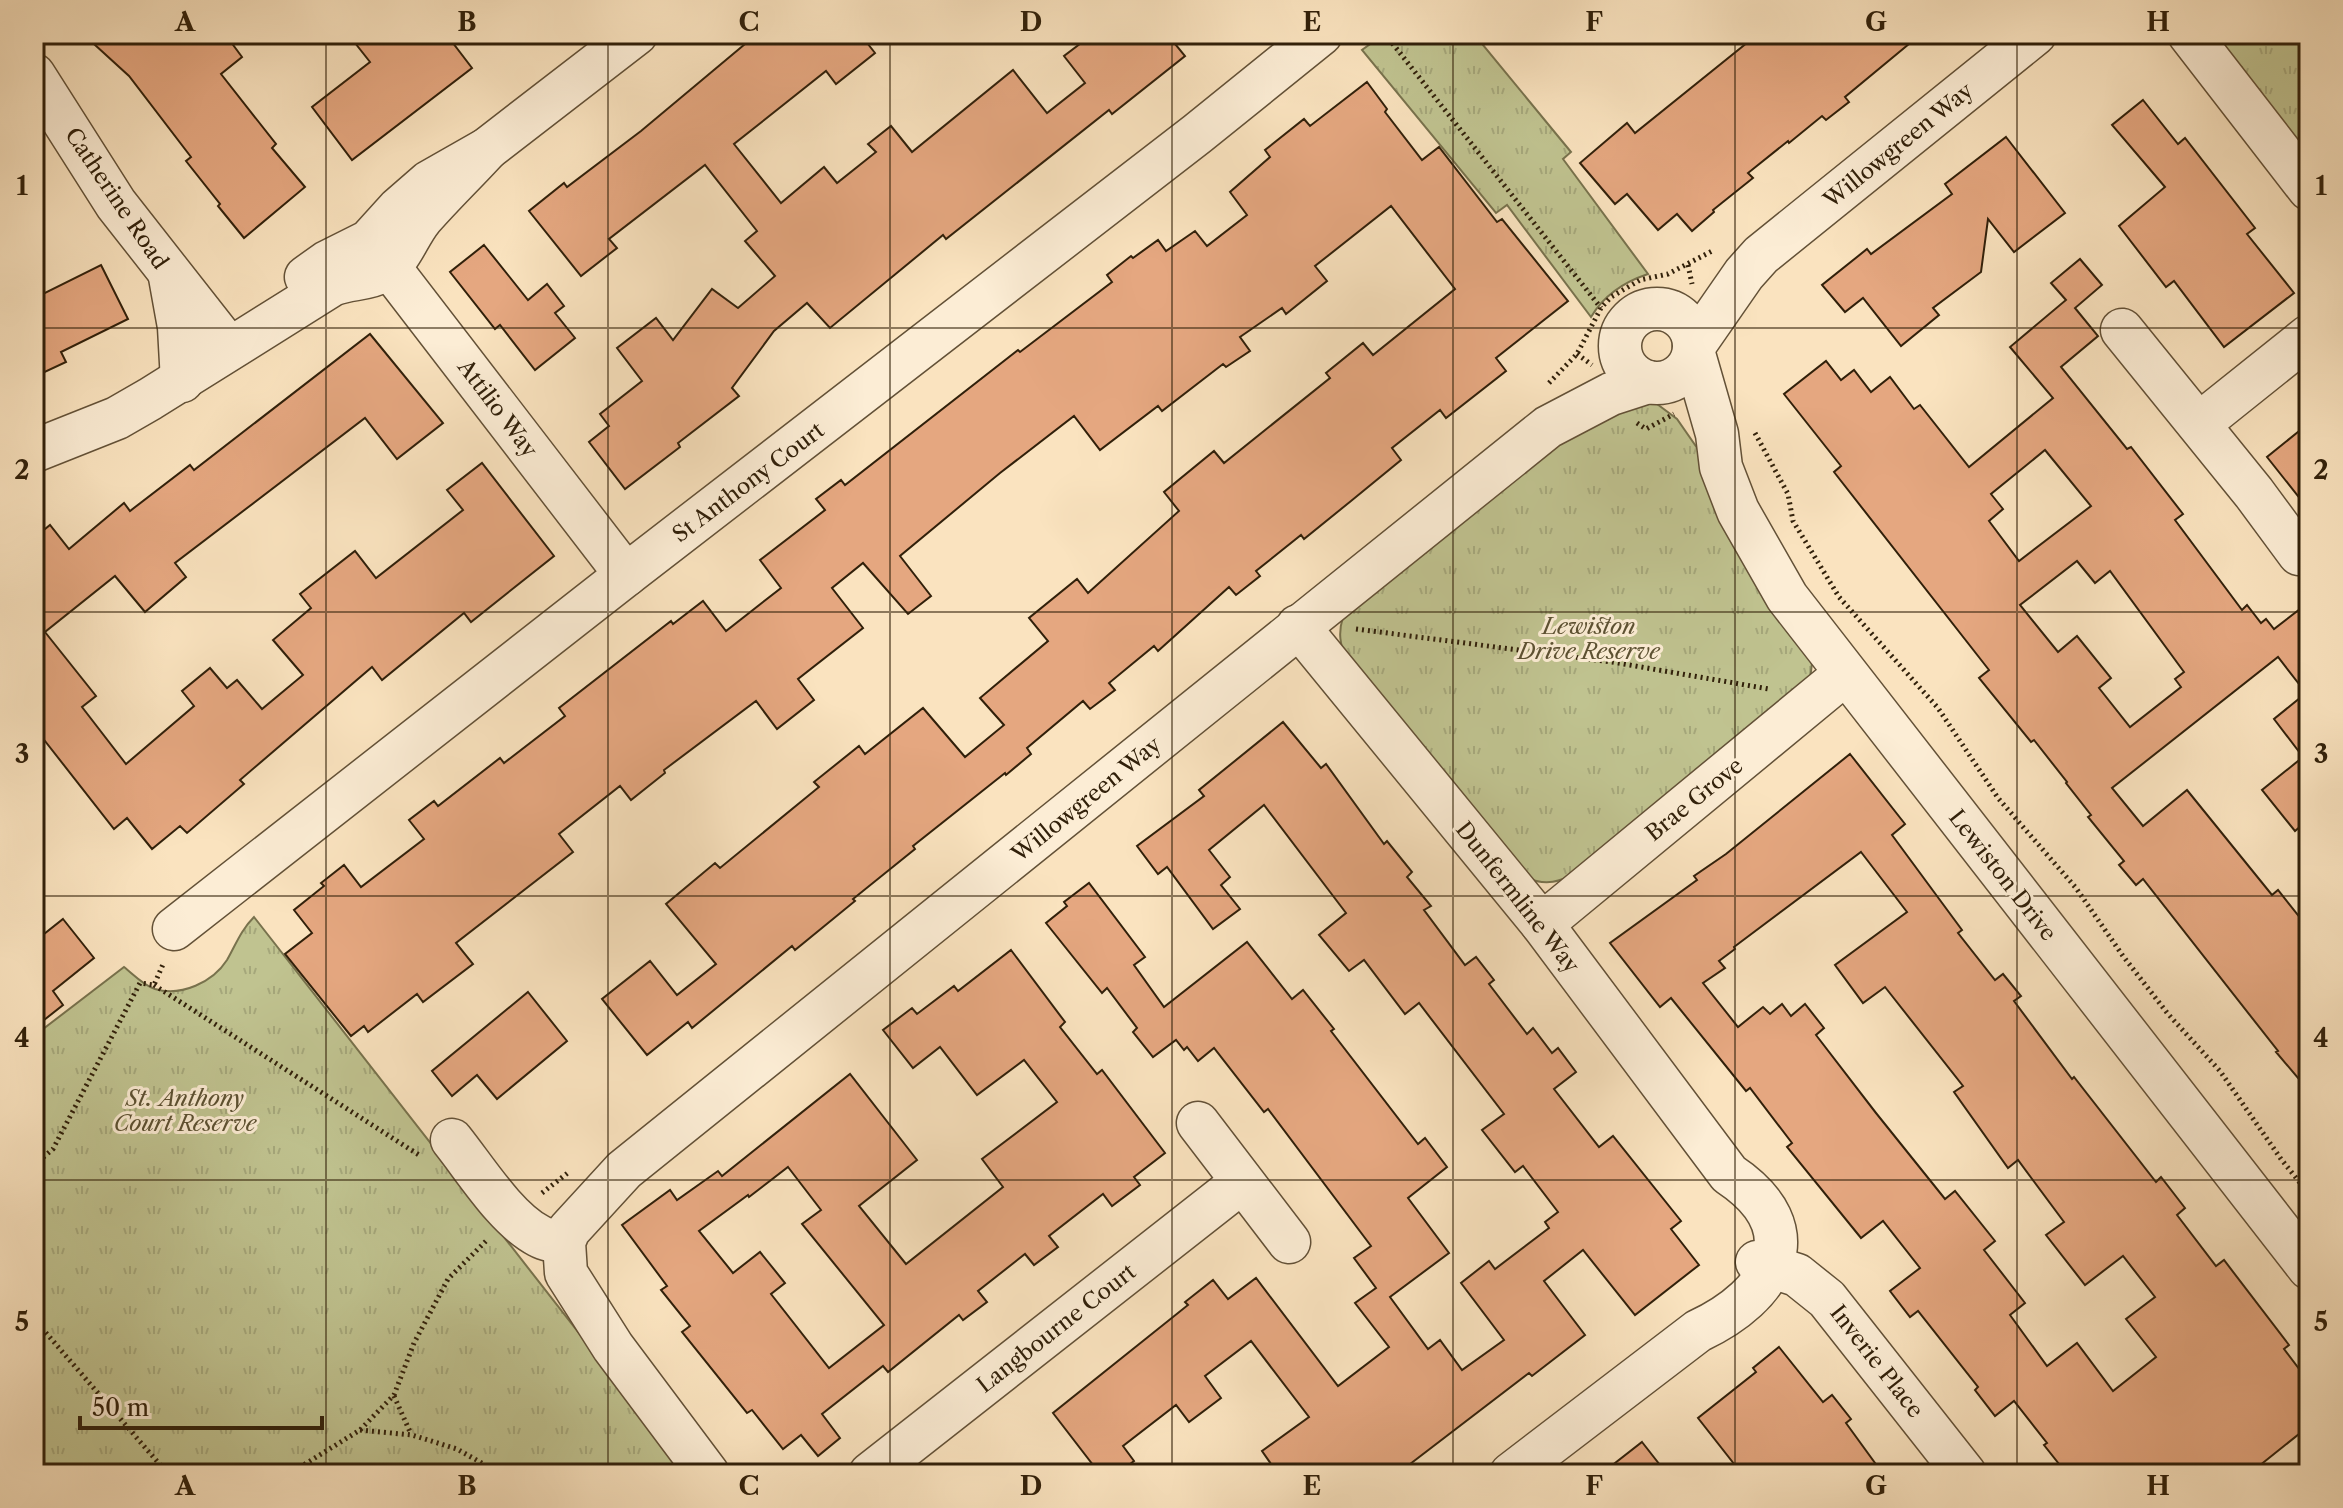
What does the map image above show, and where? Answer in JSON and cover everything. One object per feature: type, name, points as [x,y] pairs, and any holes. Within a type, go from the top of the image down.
[{"type":"street","points":[[34,451],[117,418],[182,381],[229,348],[303,279],[327,262],[380,253],[398,209],[429,182],[487,149],[636,34]]},
{"type":"street","name":"St Anthony Court","points":[[174,929],[1321,34]]},
{"type":"street","name":"Willowgreen Way","points":[[1694,350],[1744,274],[1761,255],[2035,34]]},
{"type":"street","points":[[2189,34],[2309,189]]},
{"type":"street","name":"Catherine Road","points":[[35,72],[116,204],[229,348]]},
{"type":"street","name":"Attilio Way","points":[[380,253],[626,575]]},
{"type":"street","name":"Willowgreen Way","points":[[1548,427],[1624,317],[1693,292],[1761,255]]},
{"type":"street","name":"Catherine Road","points":[[170,276],[179,327],[182,381]]},
{"type":"street","points":[[1669,311],[1683,320],[1691,332],[1694,350],[1682,374],[1669,381],[1652,382],[1638,377],[1624,363],[1620,349],[1624,317],[1669,311]]},
{"type":"street","points":[[2122,330],[2254,493],[2299,554]]},
{"type":"street","points":[[2199,424],[2309,336]]},
{"type":"street","name":"Lewiston Drive","points":[[1694,350],[1717,434],[1721,467],[1738,511],[1834,684],[2309,1268]]},
{"type":"street","name":"Willowgreen Way","points":[[553,1240],[569,1230],[582,1212],[624,1170],[1308,638],[1548,427],[1611,394],[1652,382]]},
{"type":"street","name":"Lewiston Drive","points":[[1652,382],[1721,467]]},
{"type":"street","name":"Dunfermline Way","points":[[1308,638],[1542,924],[1729,1174],[1733,1192],[1757,1230],[1760,1254],[1766,1264]]},
{"type":"street","name":"Brae Grove","points":[[1542,924],[1834,684]]},
{"type":"street","points":[[1198,1123],[1289,1242]]},
{"type":"street","points":[[436,1148],[527,1229],[553,1240],[566,1273],[613,1347],[708,1474]]},
{"type":"street","name":"Langbourne Court","points":[[870,1474],[1242,1182]]},
{"type":"street","points":[[1511,1474],[1698,1331],[1720,1321],[1744,1304],[1758,1289],[1766,1264]]},
{"type":"street","name":"Inverie Place","points":[[1766,1264],[1797,1275],[1827,1299],[1965,1474]]},
{"type":"path","points":[[1385,34],[1624,317]]},
{"type":"path","points":[[1751,429],[1788,494],[1793,521],[1839,597],[1938,708],[1998,798],[2076,888],[2168,1014],[2220,1071],[2309,1194]]},
{"type":"path","points":[[1308,638],[1347,628],[1612,662],[1752,686],[1834,684]]},
{"type":"path","points":[[154,985],[174,929]]},
{"type":"path","points":[[34,1165],[53,1149],[140,983],[154,985],[436,1148]]},
{"type":"path","points":[[34,1319],[168,1474]]},
{"type":"path","points":[[394,1395],[412,1435]]},
{"type":"path","points":[[360,1430],[412,1435],[457,1449],[501,1474]]},
{"type":"green space","points":[[1384,34],[1474,34],[1571,152],[1563,159],[1648,274],[1615,290],[1591,317],[1507,205],[1496,213],[1362,50]]},
{"type":"green space","points":[[2213,34],[2309,34],[2309,156]]},
{"type":"green space","name":"Lewiston Drive Reserve","points":[[1649,398],[1677,419],[1702,455],[1812,663],[1810,680],[1579,872],[1553,882],[1540,882],[1526,878],[1346,659],[1340,638],[1341,623],[1343,617],[1563,432]]},
{"type":"green space","name":"St. Anthony Court Reserve","points":[[254,917],[689,1474],[34,1474],[34,1036],[124,967],[155,989],[175,991],[196,986],[221,968]]},
{"type":"building","points":[[83,34],[225,34],[242,57],[221,74],[276,144],[272,148],[305,187],[244,238],[186,161],[191,157],[129,76]]},
{"type":"building","points":[[348,34],[446,34],[472,68],[352,160],[312,107],[370,62]]},
{"type":"building","points":[[757,34],[860,34],[875,53],[836,84],[826,71],[734,144],[781,203],[824,167],[837,183],[876,152],[868,144],[891,126],[912,152],[1013,70],[1047,113],[1085,83],[1064,56],[1093,34],[1167,34],[1185,56],[1112,114],[1109,110],[946,239],[943,235],[830,328],[807,303],[774,331],[732,388],[739,396],[625,489],[589,442],[609,426],[600,414],[642,381],[617,348],[656,318],[673,340],[712,289],[738,308],[775,276],[745,241],[757,231],[705,165],[609,239],[617,248],[581,276],[529,211],[564,183],[567,187],[641,131]]},
{"type":"building","points":[[1758,34],[1921,34],[1845,97],[1849,102],[1826,120],[1822,116],[1748,173],[1753,178],[1692,231],[1677,214],[1658,230],[1627,194],[1615,204],[1580,163],[1627,123],[1635,133]]},
{"type":"building","points":[[1367,82],[1387,109],[1385,112],[1422,160],[1439,147],[1497,222],[1502,219],[1568,301],[1496,358],[1506,371],[1446,418],[1440,410],[1392,448],[1401,460],[1304,539],[1301,535],[1256,571],[1260,576],[1236,595],[1229,587],[1158,651],[1154,646],[1109,683],[1115,690],[1090,709],[1083,701],[1027,748],[1031,754],[1006,775],[913,846],[915,849],[795,950],[792,946],[692,1028],[688,1022],[647,1055],[602,999],[650,961],[677,995],[716,964],[666,904],[715,863],[720,868],[819,787],[814,782],[859,746],[865,754],[923,708],[965,757],[1004,725],[980,698],[1048,641],[1029,618],[1077,579],[1088,593],[1179,511],[1164,492],[1214,451],[1224,463],[1330,378],[1326,373],[1363,343],[1373,355],[1455,289],[1391,206],[1315,266],[1327,281],[1286,314],[1282,308],[1240,337],[1250,351],[1226,367],[1223,364],[1162,411],[1158,406],[1100,450],[1074,416],[900,556],[931,596],[908,614],[863,563],[832,588],[863,628],[798,679],[814,700],[777,729],[756,701],[664,770],[665,773],[631,800],[620,786],[559,834],[573,852],[456,943],[473,964],[423,1002],[417,994],[368,1032],[364,1026],[351,1036],[285,954],[312,933],[294,910],[324,886],[321,883],[344,865],[361,887],[424,839],[409,820],[434,801],[438,806],[500,758],[504,763],[565,716],[559,708],[671,621],[673,624],[703,601],[726,631],[781,588],[760,560],[825,510],[816,499],[841,480],[845,485],[1018,350],[1020,352],[1112,282],[1107,275],[1131,256],[1133,258],[1158,240],[1166,251],[1195,231],[1207,246],[1247,215],[1230,192],[1270,157],[1265,150],[1304,119],[1310,126]]},
{"type":"building","points":[[2143,100],[2178,144],[2185,138],[2255,228],[2247,234],[2294,293],[2224,347],[2174,281],[2166,287],[2119,226],[2165,187],[2112,125]]},
{"type":"building","points":[[2006,137],[2065,213],[2014,252],[1988,219],[1981,272],[1933,308],[1939,315],[1901,346],[1863,298],[1845,312],[1822,285],[1867,249],[1871,254],[1952,194],[1945,184]]},
{"type":"building","points":[[484,245],[528,300],[547,284],[564,306],[555,313],[575,338],[535,370],[500,325],[495,329],[450,272]]},
{"type":"building","points":[[2080,259],[2102,285],[2075,308],[2098,336],[2061,367],[2127,449],[2131,447],[2183,514],[2175,520],[2242,610],[2247,605],[2261,623],[2266,619],[2274,629],[2309,602],[2309,819],[2295,831],[2262,790],[2303,757],[2274,719],[2306,693],[2278,657],[2112,788],[2143,826],[2187,790],[2272,895],[2278,890],[2309,929],[2309,1091],[2143,879],[2136,885],[2119,865],[2124,861],[2088,817],[2091,815],[2067,782],[1979,678],[1989,670],[1834,472],[1841,466],[1784,394],[1826,361],[1841,380],[1854,370],[1871,392],[1890,377],[1914,409],[1920,405],[1969,467],[2053,398],[2010,347],[2066,300],[2051,283]],"holes":[[[2045,450],[2091,506],[2019,561],[1989,521],[2003,509],[1991,494]],[[2077,561],[2095,583],[2110,571],[2184,672],[2175,679],[2181,687],[2130,727],[2099,688],[2111,678],[2077,636],[2058,652],[2020,605]]]},
{"type":"building","points":[[101,265],[128,319],[61,352],[66,362],[34,377],[34,291],[37,297]]},
{"type":"building","points":[[370,334],[443,423],[397,459],[365,418],[175,563],[186,577],[145,612],[115,576],[45,632],[96,696],[82,707],[126,764],[194,706],[182,691],[210,668],[227,688],[237,680],[262,709],[303,675],[273,640],[311,608],[300,594],[355,551],[376,578],[463,510],[447,490],[482,463],[554,556],[471,622],[464,613],[382,680],[372,667],[240,780],[244,784],[187,833],[180,826],[152,849],[127,818],[114,829],[34,727],[34,538],[50,525],[69,549],[124,503],[130,511],[190,465],[194,470]]},
{"type":"building","points":[[2309,423],[2309,510],[2267,457]]},
{"type":"building","points":[[1283,722],[1321,768],[1326,764],[1384,844],[1387,841],[1412,872],[1407,877],[1431,906],[1424,910],[1465,965],[1476,957],[1494,980],[1489,984],[1527,1034],[1533,1028],[1552,1053],[1558,1048],[1576,1072],[1554,1089],[1599,1147],[1613,1136],[1681,1221],[1671,1229],[1699,1265],[1635,1315],[1583,1250],[1544,1281],[1585,1335],[1532,1376],[1529,1373],[1397,1474],[1278,1474],[1262,1451],[1309,1417],[1251,1341],[1205,1376],[1221,1398],[1189,1422],[1176,1405],[1123,1446],[1134,1461],[1117,1474],[1100,1474],[1053,1413],[1188,1305],[1185,1302],[1213,1280],[1228,1299],[1256,1278],[1338,1386],[1389,1347],[1355,1303],[1376,1288],[1354,1258],[1371,1246],[1268,1109],[1264,1112],[1214,1048],[1198,1061],[1187,1047],[1184,1050],[1176,1040],[1153,1057],[1133,1032],[1137,1028],[1107,988],[1102,993],[1046,923],[1067,906],[1064,902],[1089,883],[1145,957],[1134,965],[1164,1007],[1247,942],[1292,999],[1303,990],[1418,1144],[1425,1138],[1447,1167],[1408,1198],[1449,1253],[1390,1297],[1428,1349],[1440,1340],[1462,1370],[1504,1340],[1461,1283],[1489,1261],[1495,1269],[1549,1228],[1545,1222],[1558,1212],[1523,1166],[1515,1172],[1482,1130],[1504,1114],[1419,1003],[1405,1014],[1364,960],[1349,971],[1319,935],[1346,913],[1264,805],[1209,850],[1230,877],[1221,885],[1240,909],[1213,929],[1167,867],[1158,874],[1137,846],[1204,796],[1199,790]]},
{"type":"building","points":[[1850,754],[1905,824],[1892,835],[1962,930],[1958,933],[1995,980],[2003,974],[2021,996],[2014,1001],[2072,1079],[2074,1077],[2156,1182],[2161,1177],[2185,1208],[2177,1215],[2216,1266],[2224,1260],[2289,1345],[2284,1349],[2309,1382],[2309,1426],[2249,1474],[2067,1474],[2014,1401],[1995,1416],[1975,1390],[1978,1387],[1918,1311],[1910,1317],[1890,1291],[1920,1268],[1883,1221],[1861,1238],[1787,1147],[1792,1143],[1750,1088],[1746,1091],[1671,998],[1660,1007],[1610,943],[1697,880],[1694,876]],"holes":[[[1861,852],[1907,912],[1835,965],[1863,1003],[1885,987],[1963,1086],[1954,1092],[2008,1168],[2018,1160],[2064,1222],[2046,1235],[2085,1285],[2123,1256],[2155,1297],[2126,1319],[2156,1357],[2113,1391],[2077,1343],[2047,1366],[2010,1315],[2025,1303],[1984,1250],[1995,1241],[1955,1191],[1945,1199],[1876,1113],[1816,1035],[1824,1028],[1805,1004],[1791,1016],[1782,1004],[1770,1014],[1763,1007],[1738,1027],[1703,983],[1725,968],[1719,961],[1734,947]]]},
{"type":"building","points":[[63,919],[94,958],[53,991],[63,1005],[34,1028],[34,942]]},
{"type":"building","points":[[1011,950],[1065,1022],[1060,1027],[1097,1074],[1102,1070],[1165,1153],[1134,1177],[1140,1185],[1112,1206],[1103,1194],[1049,1236],[1058,1247],[1034,1265],[1025,1254],[978,1291],[987,1302],[963,1320],[959,1315],[888,1372],[883,1366],[822,1414],[840,1438],[818,1456],[801,1435],[783,1449],[752,1410],[747,1413],[682,1332],[690,1326],[661,1290],[667,1286],[622,1225],[670,1190],[677,1200],[718,1171],[722,1176],[850,1074],[917,1160],[859,1206],[906,1264],[1003,1187],[982,1159],[1057,1102],[1024,1060],[977,1095],[940,1047],[913,1068],[883,1030],[912,1008],[917,1014],[954,986],[958,991]],"holes":[[[788,1167],[821,1210],[802,1224],[884,1325],[829,1368],[771,1294],[785,1283],[760,1252],[733,1273],[699,1231]]]},
{"type":"building","points":[[528,992],[567,1041],[497,1099],[477,1075],[452,1096],[432,1071]]},
{"type":"building","points":[[1779,1347],[1823,1402],[1832,1395],[1851,1419],[1846,1423],[1883,1474],[1742,1474],[1698,1418],[1756,1372],[1753,1368]]},
{"type":"building","points":[[1642,1442],[1667,1474],[1601,1474]]}]
